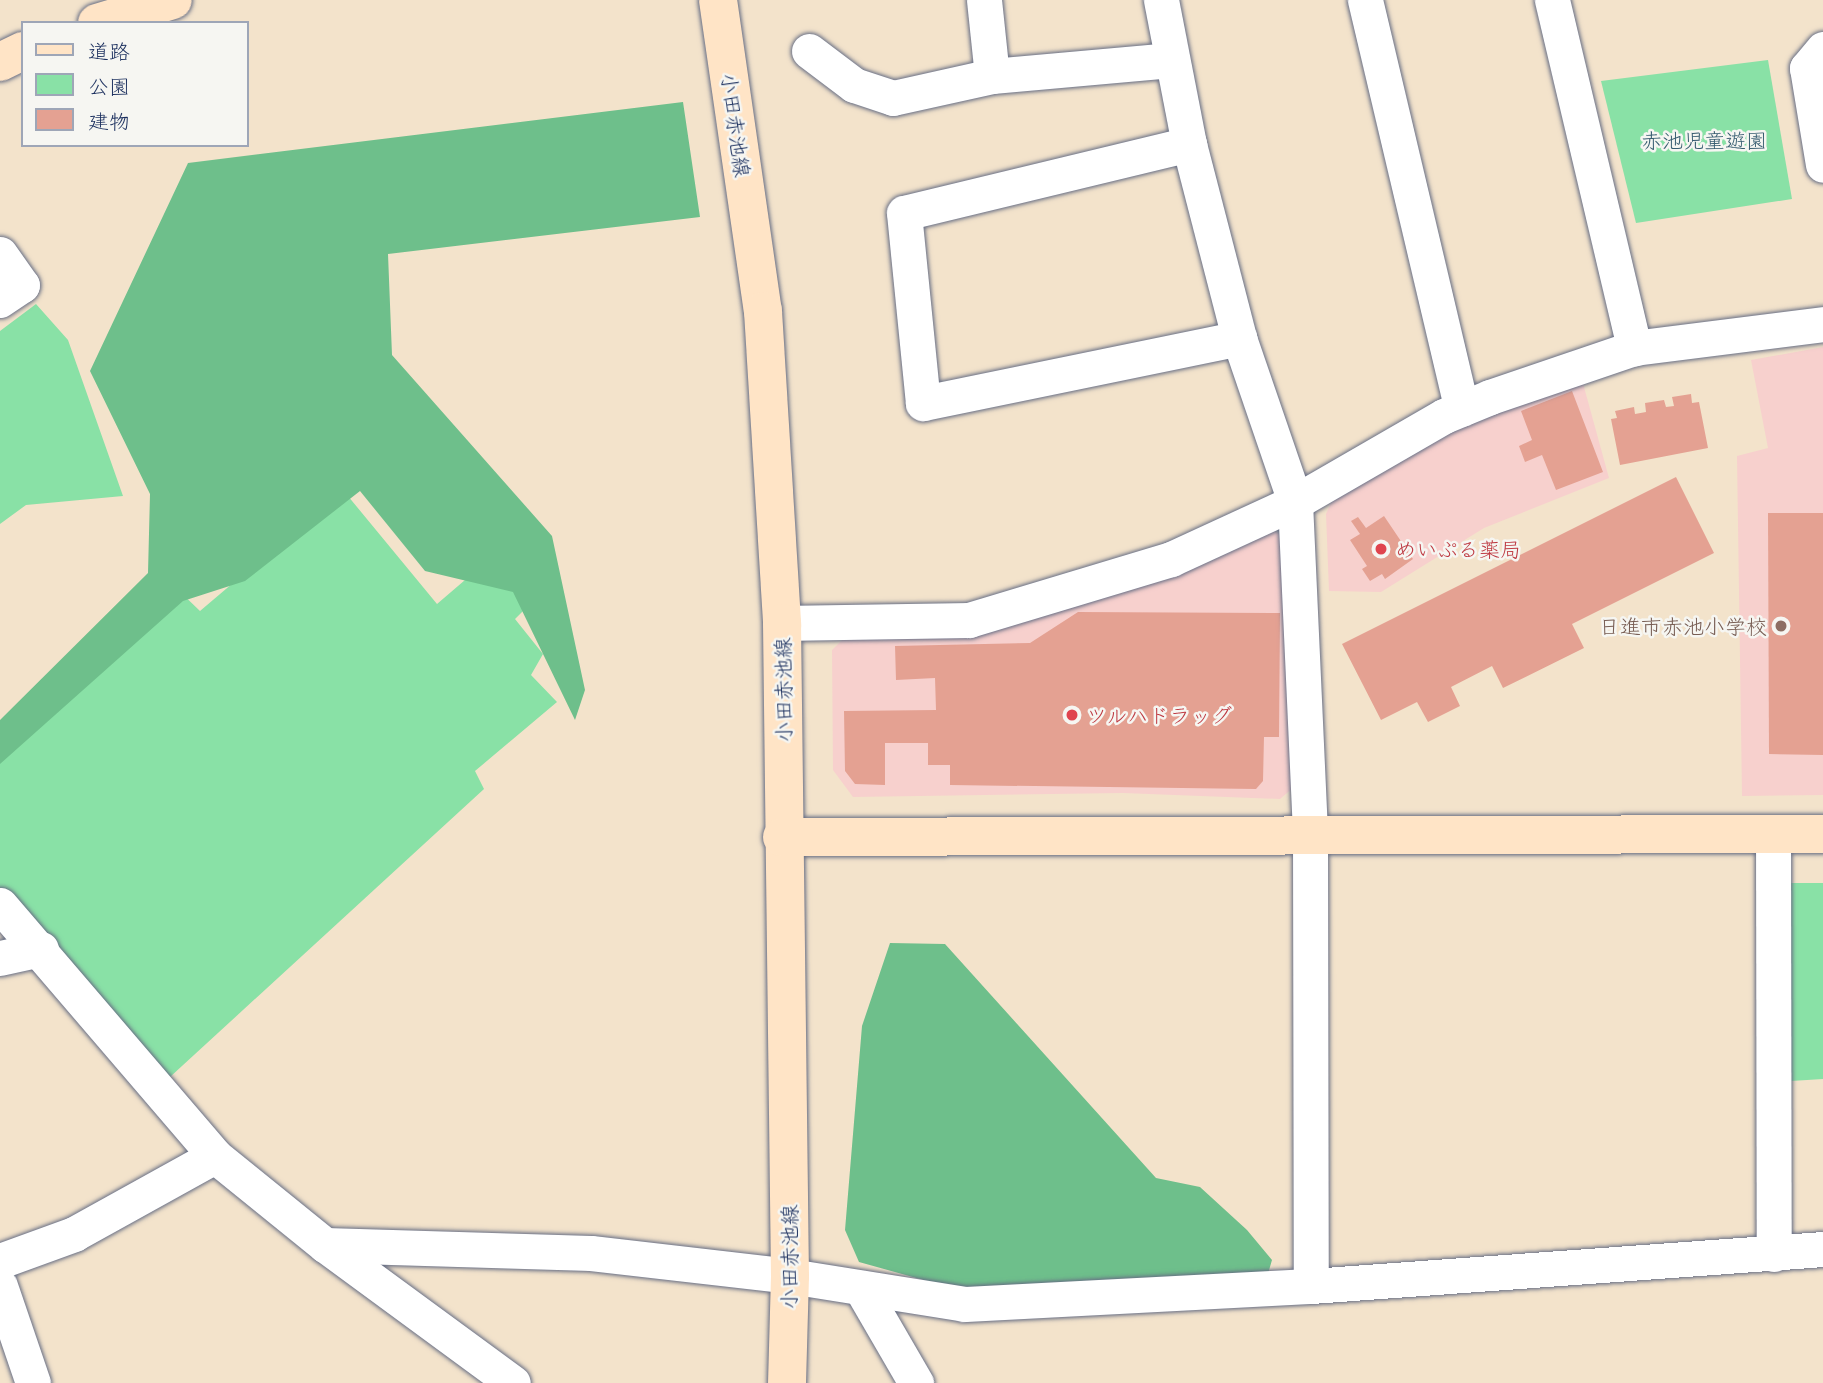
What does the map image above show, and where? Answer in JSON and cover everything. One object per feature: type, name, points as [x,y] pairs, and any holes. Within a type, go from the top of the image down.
[{"type":"street","points":[[114,11],[173,0]]},
{"type":"street","name":"小田赤池線","points":[[718,0],[763,311],[782,623],[782,837],[790,1276],[787,1383]]},
{"type":"street","points":[[984,0],[992,76]]},
{"type":"street","points":[[1161,0],[1189,144],[1239,338],[1295,502],[1311,833],[1311,1286]]},
{"type":"street","points":[[1365,0],[1462,409]]},
{"type":"street","points":[[1552,0],[1634,348]]},
{"type":"street","points":[[1823,48],[1807,68],[1823,165]]},
{"type":"street","points":[[809,51],[854,85],[893,98],[992,76],[1171,60]]},
{"type":"street","points":[[0,62],[21,52]]},
{"type":"street","points":[[1189,144],[904,213],[922,403],[1239,338]]},
{"type":"street","points":[[0,254],[22,285],[0,300]]},
{"type":"street","points":[[782,623],[969,620],[1171,559],[1295,502],[1462,409],[1634,348],[1823,324]]},
{"type":"street","points":[[782,837],[1311,833],[1823,834]]},
{"type":"street","points":[[1773,834],[1774,1254]]},
{"type":"street","points":[[0,905],[41,949],[215,1156],[324,1245],[513,1383]]},
{"type":"street","points":[[0,958],[41,949]]},
{"type":"street","points":[[0,1261],[74,1234],[215,1156]]},
{"type":"street","points":[[324,1245],[591,1253],[790,1276],[964,1304],[1311,1286],[1823,1249]]},
{"type":"street","points":[[0,1286],[33,1383]]},
{"type":"street","points":[[861,1288],[916,1383]]},
{"type":"shaded area","name":"日進市赤池小学校","points":[[1823,347],[1823,795],[1742,796],[1737,456],[1768,448],[1751,360]]},
{"type":"shaded area","points":[[1581,376],[1609,478],[1484,528],[1381,592],[1329,591],[1326,514],[1335,494],[1456,424]]},
{"type":"shaded area","points":[[1269,529],[1286,536],[1294,787],[1280,799],[1123,793],[853,797],[833,770],[832,650],[846,636],[976,635],[1219,557]]},
{"type":"green space","name":"赤池児童遊園","points":[[1768,60],[1792,199],[1636,223],[1601,81]]},
{"type":"green space","points":[[683,102],[700,217],[388,254],[392,355],[552,536],[585,690],[575,720],[513,592],[425,571],[360,491],[245,581],[183,601],[0,764],[0,720],[148,573],[150,494],[90,371],[188,163]]},
{"type":"green space","points":[[36,304],[68,340],[123,496],[26,505],[0,524],[0,331]]},
{"type":"green space","points":[[343,490],[437,604],[479,568],[497,567],[528,606],[515,619],[543,654],[531,675],[557,702],[475,771],[484,789],[170,1077],[0,888],[0,736],[174,586],[200,611]]},
{"type":"green space","points":[[1787,883],[1823,883],[1823,1079],[1791,1081]]},
{"type":"green space","points":[[890,943],[945,944],[1156,1178],[1200,1187],[1247,1230],[1272,1260],[1265,1284],[963,1291],[859,1262],[845,1230],[862,1026]]},
{"type":"building","points":[[1572,391],[1603,472],[1556,490],[1542,455],[1525,462],[1519,446],[1532,440],[1521,411]]},
{"type":"building","points":[[1691,394],[1692,403],[1699,402],[1708,448],[1620,465],[1611,419],[1617,418],[1615,411],[1634,407],[1635,414],[1646,412],[1645,403],[1664,400],[1666,407],[1674,406],[1672,397]]},
{"type":"building","points":[[1676,477],[1714,553],[1572,624],[1584,648],[1503,688],[1492,666],[1451,687],[1460,706],[1428,722],[1417,702],[1381,720],[1342,644]]},
{"type":"building","points":[[1768,513],[1823,513],[1823,755],[1769,754]]},
{"type":"building","points":[[1384,516],[1413,559],[1385,579],[1382,574],[1370,581],[1362,569],[1367,566],[1350,540],[1360,534],[1351,521],[1358,517],[1366,528]]},
{"type":"building","points":[[1078,612],[1280,613],[1279,737],[1264,737],[1263,781],[1256,789],[950,785],[950,765],[928,765],[928,743],[885,743],[885,785],[855,784],[845,771],[844,711],[936,710],[935,678],[896,680],[895,646],[1030,643]]},
{"type":"place","name":"めいぷる薬局","points":[[1381,549]]},
{"type":"place","name":"日進市赤池小学校","points":[[1781,626]]},
{"type":"place","name":"ツルハドラッグ","points":[[1072,715]]}]
